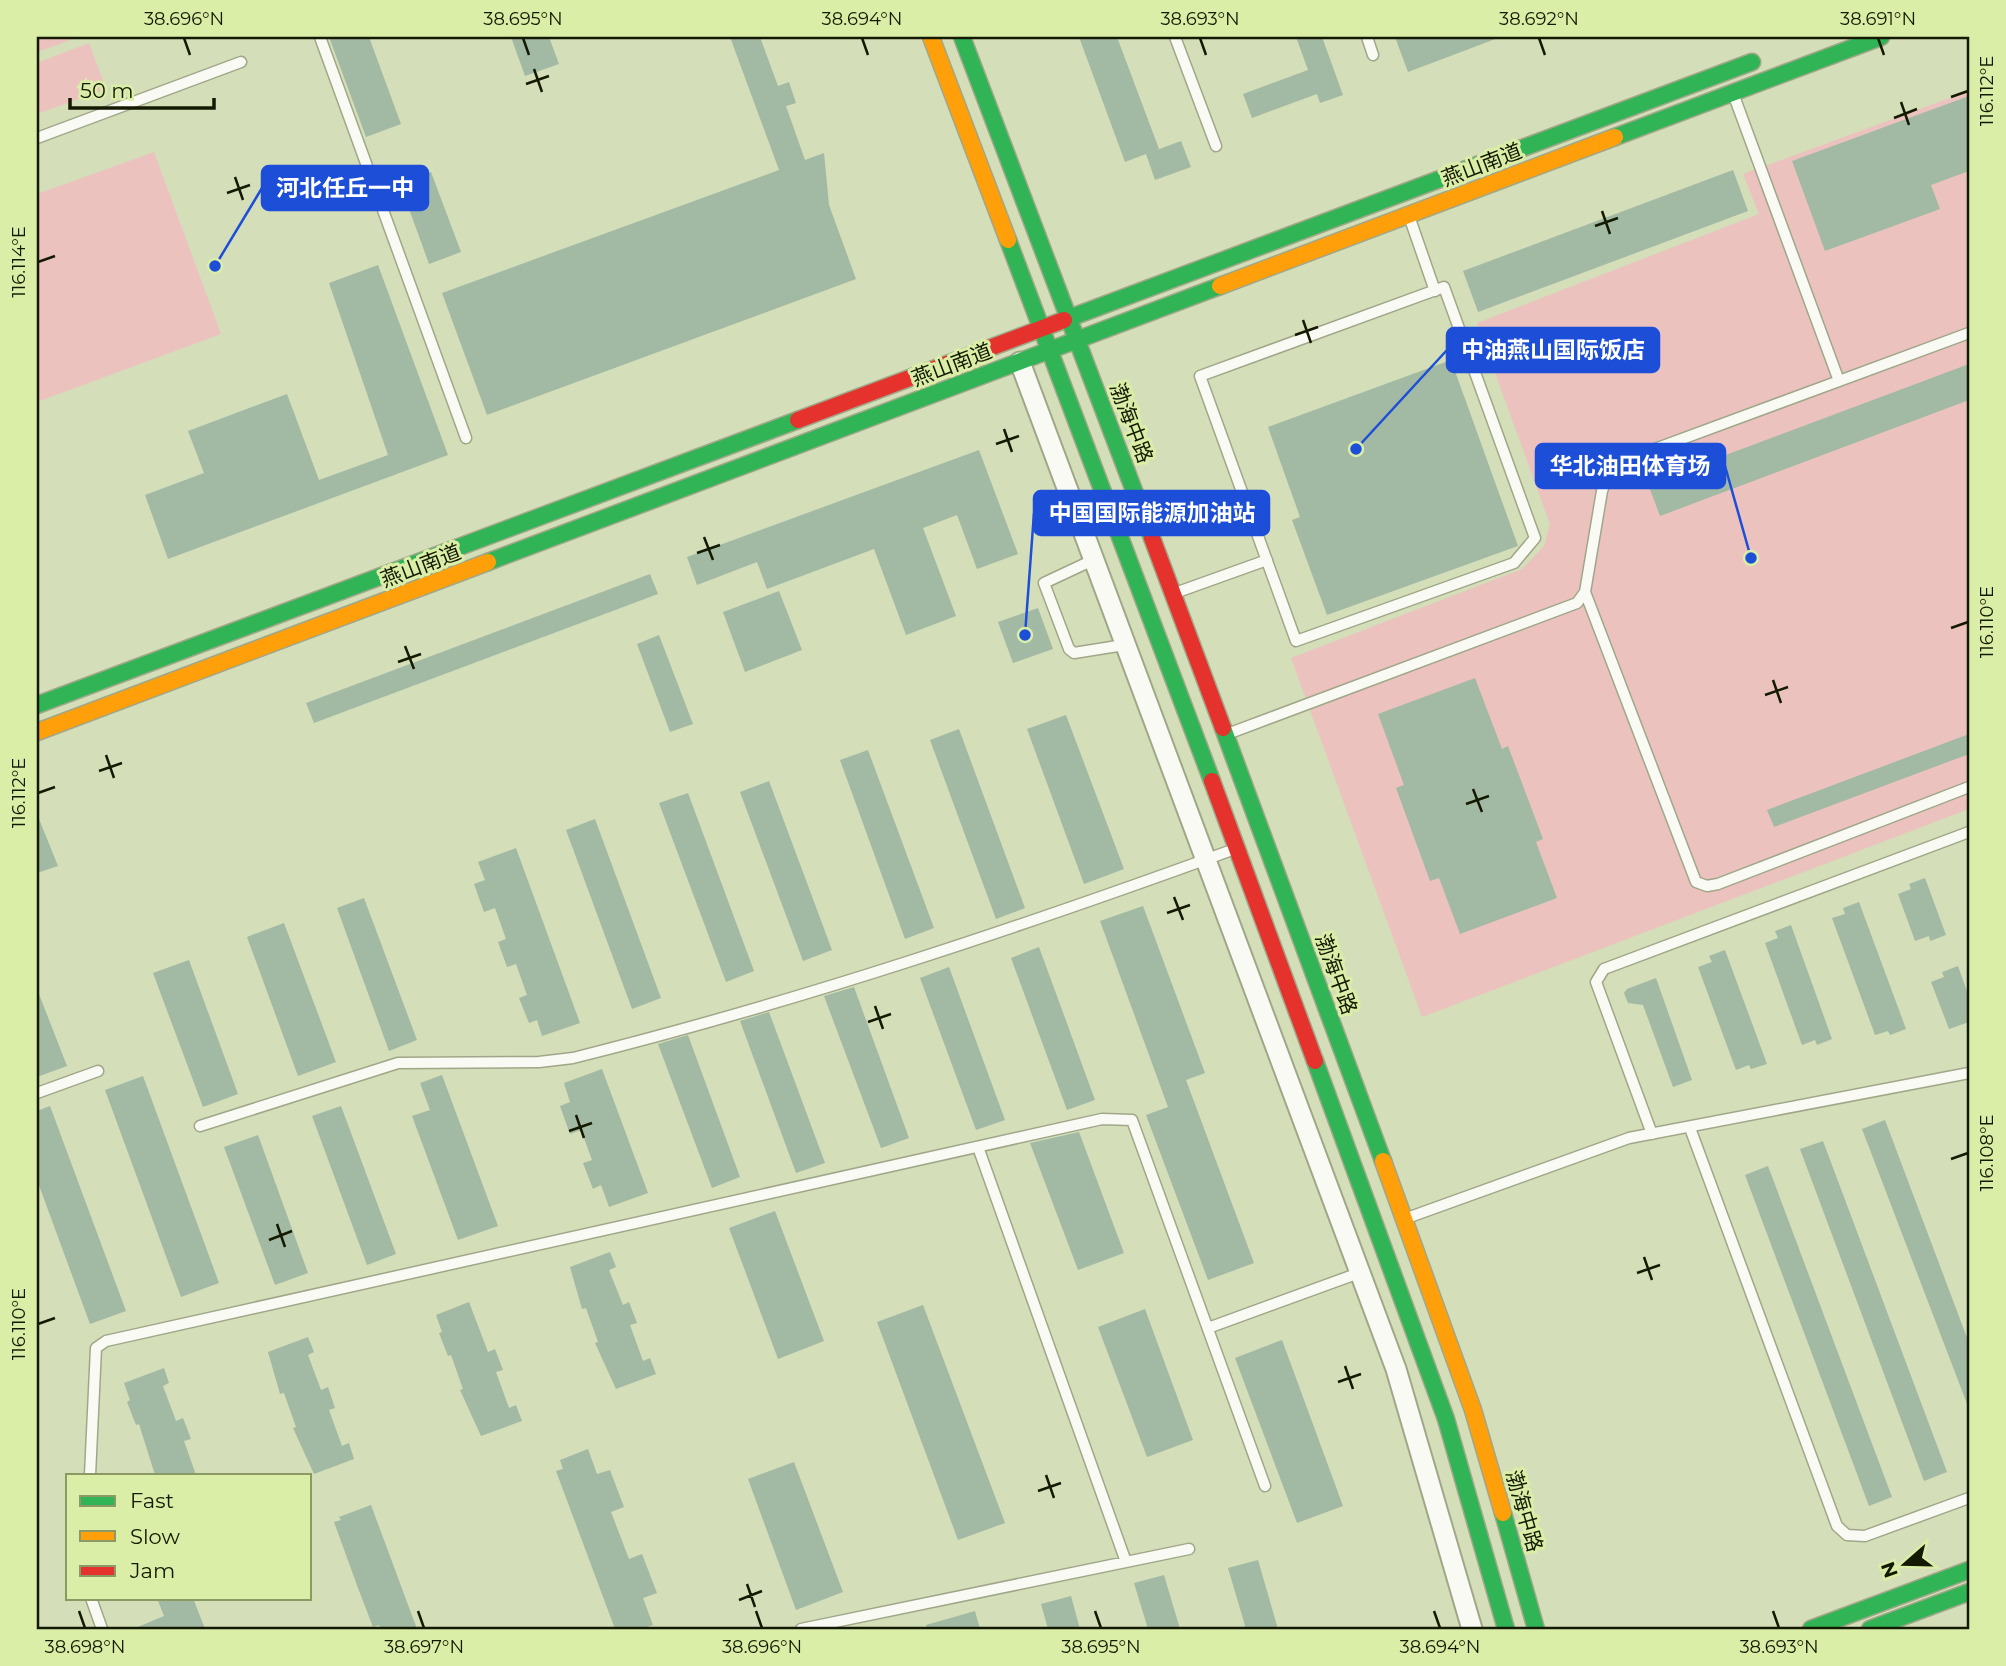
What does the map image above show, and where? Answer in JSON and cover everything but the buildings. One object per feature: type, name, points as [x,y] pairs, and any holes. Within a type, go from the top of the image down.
[{"type":"main road","points":[[931,37],[1237,848],[1442,1408],[1506,1629]]},
{"type":"main road","name":"渤海中路","points":[[962,37],[1226,734],[1473,1410],[1536,1629]]},
{"type":"main road","name":"燕山南道","points":[[37,732],[1881,37]]},
{"type":"main road","name":"燕山南道","points":[[37,705],[1770,55]]},
{"type":"main road","points":[[1811,1629],[1969,1570]]},
{"type":"main road","points":[[1870,1629],[1969,1592]]},
{"type":"street","points":[[1020,362],[1203,860],[1399,1380],[1472,1629]]},
{"type":"lane","points":[[320,37],[467,439]]},
{"type":"lane","points":[[1175,37],[1216,146]]},
{"type":"lane","points":[[1367,37],[1373,55]]},
{"type":"lane","points":[[37,138],[242,62]]},
{"type":"lane","points":[[1733,92],[1839,381]]},
{"type":"lane","points":[[1408,215],[1435,290]]},
{"type":"lane","points":[[1444,287],[1535,538],[1514,563],[1296,641],[1267,559],[1200,376],[1444,287]]},
{"type":"lane","points":[[1226,734],[1577,603],[1585,592],[1602,491],[1608,475],[1625,460],[1969,333]]},
{"type":"lane","points":[[1173,594],[1267,559]]},
{"type":"lane","points":[[1093,560],[1044,583],[1069,649],[1074,653],[1124,645]]},
{"type":"lane","points":[[1585,592],[1696,882],[1707,886],[1718,884],[1969,787]]},
{"type":"lane","points":[[1652,1134],[1596,982],[1598,974],[1604,969],[1969,832]]},
{"type":"lane","points":[[200,1126],[398,1063],[539,1062],[609,1049],[788,1001],[1039,919],[1237,848]]},
{"type":"lane","points":[[37,1093],[98,1071]]},
{"type":"lane","points":[[1404,1219],[1629,1138],[1969,1073]]},
{"type":"lane","points":[[90,1474],[96,1348],[106,1341],[1102,1119],[1132,1120],[1265,1486]]},
{"type":"lane","points":[[1690,1128],[1837,1526],[1847,1535],[1864,1536],[1969,1498]]},
{"type":"lane","points":[[978,1147],[1126,1562]]},
{"type":"lane","points":[[1208,1328],[1359,1273]]},
{"type":"lane","points":[[801,1629],[1189,1549]]},
{"type":"lane","points":[[92,1600],[102,1629]]},
{"type":"shaded area","points":[[37,37],[79,37],[37,52]]},
{"type":"shaded area","points":[[89,43],[106,89],[37,114],[37,63]]},
{"type":"shaded area","points":[[1969,91],[1969,809],[1422,1017],[1291,658],[1522,569],[1544,546],[1550,524],[1477,323],[1759,214],[1743,174]]},
{"type":"shaded area","points":[[154,152],[221,334],[37,402],[37,194]]},
{"type":"traffic: fast","points":[[962,37],[1152,538]]},
{"type":"traffic: fast","points":[[1615,137],[1881,37]]},
{"type":"traffic: fast","points":[[1064,320],[1752,62]]},
{"type":"traffic: fast","points":[[1008,240],[1212,781]]},
{"type":"traffic: fast","points":[[488,562],[1220,286]]},
{"type":"traffic: fast","points":[[37,705],[798,420]]},
{"type":"traffic: fast","points":[[1223,728],[1383,1161]]},
{"type":"traffic: fast","points":[[1315,1061],[1446,1419],[1506,1629]]},
{"type":"traffic: fast","points":[[1503,1513],[1536,1629]]},
{"type":"traffic: fast","points":[[1811,1629],[1969,1570]]},
{"type":"traffic: fast","points":[[1870,1629],[1969,1592]]},
{"type":"traffic: slow","points":[[931,37],[1008,240]]},
{"type":"traffic: slow","points":[[1220,286],[1615,137]]},
{"type":"traffic: slow","points":[[37,732],[488,562]]},
{"type":"traffic: slow","points":[[1383,1161],[1473,1410],[1503,1513]]},
{"type":"traffic: jam","points":[[798,420],[1064,320]]},
{"type":"traffic: jam","points":[[1152,538],[1223,728]]},
{"type":"traffic: jam","points":[[1212,781],[1315,1061]]},
{"type":"place","name":"河北任丘一中","points":[[215,266]]},
{"type":"place","name":"中油燕山国际饭店","points":[[1356,449]]},
{"type":"place","name":"华北油田体育场","points":[[1751,558]]},
{"type":"place","name":"中国国际能源加油站","points":[[1025,635]]}]
